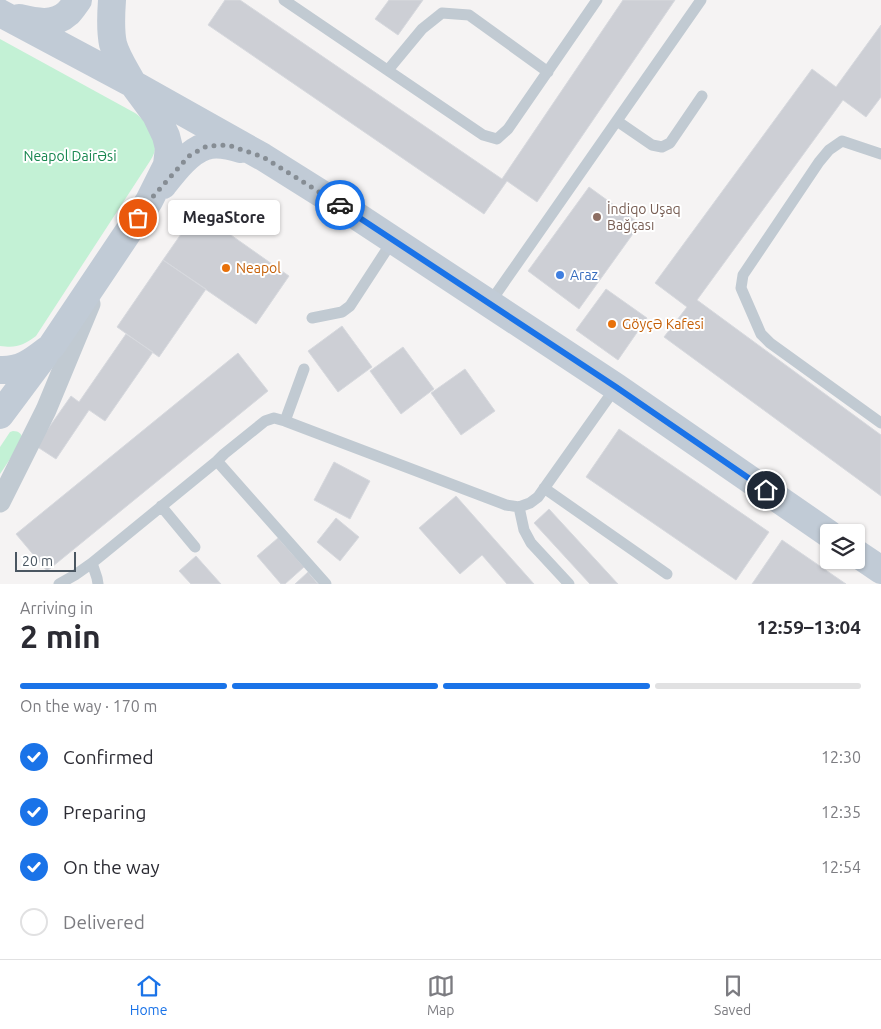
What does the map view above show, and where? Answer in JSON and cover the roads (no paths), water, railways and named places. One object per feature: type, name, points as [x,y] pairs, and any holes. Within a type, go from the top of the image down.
[{"type":"main road","points":[[0,12],[36,22],[52,22],[68,14],[78,0]]},
{"type":"main road","points":[[0,416],[51,347],[149,201],[167,165],[169,148],[166,136],[156,115],[133,84],[122,65],[113,44],[111,24],[112,0]]},
{"type":"main road","points":[[0,12],[263,157],[349,211],[616,387],[820,528]]},
{"type":"main road","points":[[149,201],[189,156],[207,146],[228,145],[263,157]]},
{"type":"main road","points":[[0,370],[11,370],[28,364],[51,347]]},
{"type":"main road","points":[[865,558],[881,570]]},
{"type":"street","points":[[0,502],[46,410],[105,266]]},
{"type":"lane","points":[[284,0],[483,135],[497,139],[508,129],[597,0]]},
{"type":"lane","points":[[489,304],[701,0]]},
{"type":"lane","points":[[388,70],[422,29],[442,13],[469,15],[548,72]]},
{"type":"lane","points":[[617,121],[652,145],[662,148],[670,143],[702,96]]},
{"type":"lane","points":[[881,154],[842,141],[829,150],[743,275],[741,288],[762,334],[770,342],[881,422]]},
{"type":"lane","points":[[312,318],[342,312],[350,306],[393,240]]},
{"type":"lane","points":[[285,421],[304,369]]},
{"type":"lane","points":[[59,584],[75,576],[92,563],[265,421],[274,418],[285,421],[506,505],[519,507],[530,503],[538,497],[616,387]]},
{"type":"lane","points":[[217,462],[326,584]]},
{"type":"lane","points":[[544,488],[667,574]]},
{"type":"lane","points":[[162,506],[195,546]]},
{"type":"lane","points":[[519,507],[524,530],[531,543],[569,584]]},
{"type":"lane","points":[[92,563],[98,584]]},
{"type":"place","name":"İndiqo Uşaq Bağçası","points":[[597,217]]},
{"type":"place","name":"MegaStore","points":[[138,218]]},
{"type":"place","name":"Neapol","points":[[226,268]]},
{"type":"place","name":"Araz","points":[[560,275]]},
{"type":"place","name":"Göyçə Kafesi","points":[[612,324]]},
{"type":"park label","name":"Neapol Dairəsi","points":[[70,156]]}]
